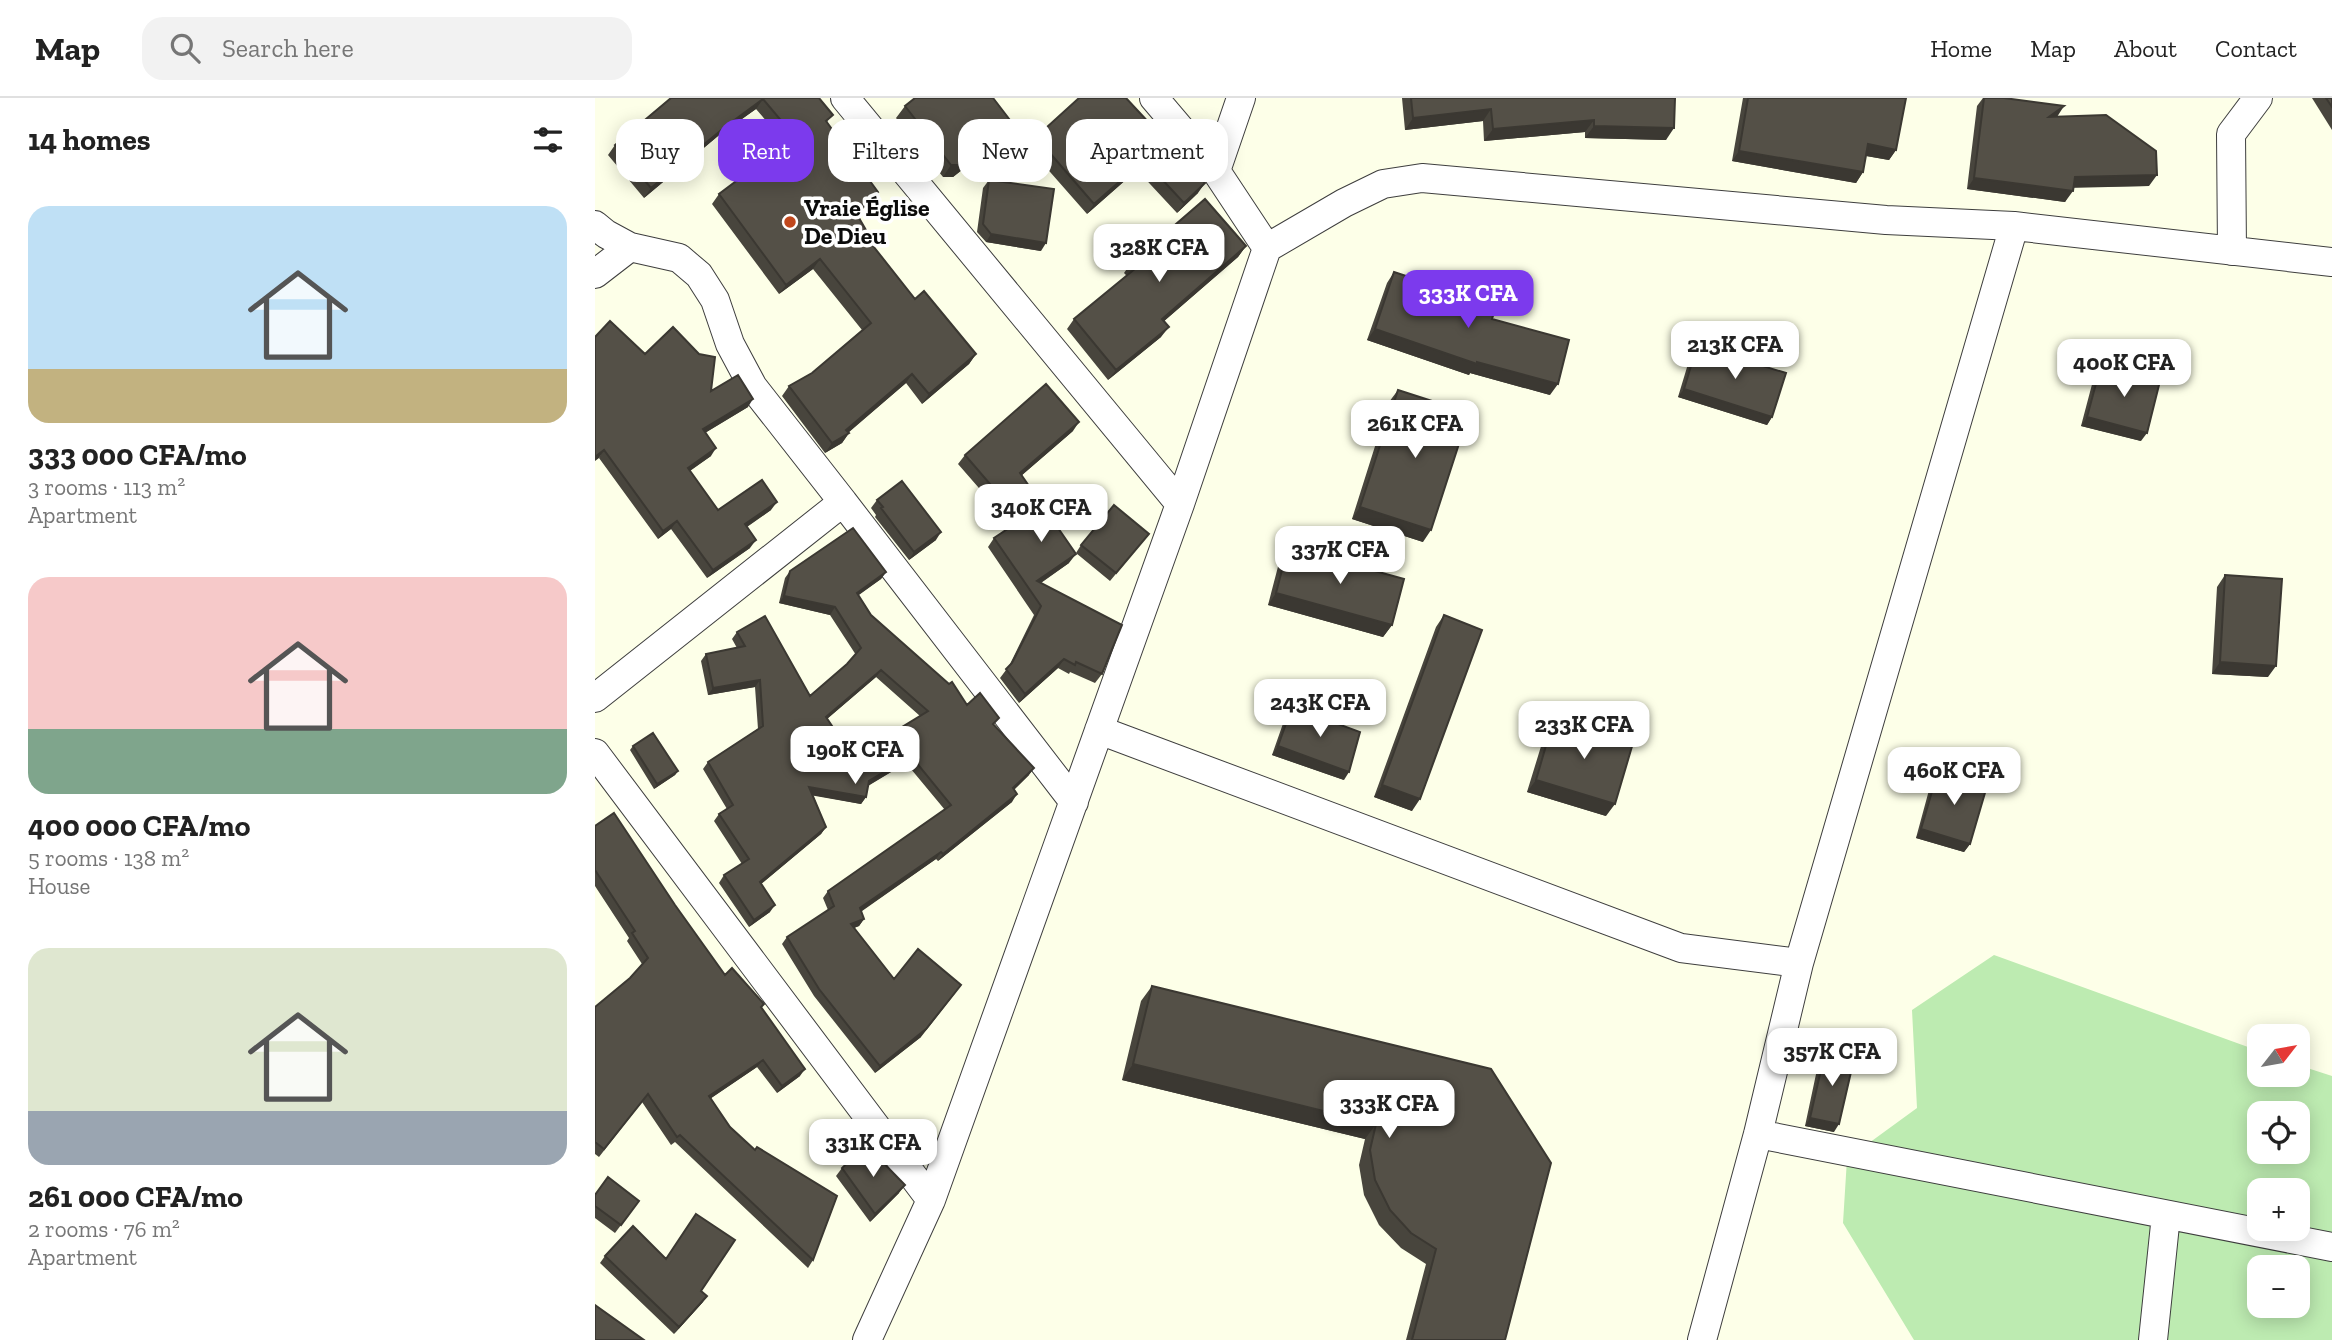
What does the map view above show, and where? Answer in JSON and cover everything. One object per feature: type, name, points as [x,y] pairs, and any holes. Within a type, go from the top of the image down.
[{"type":"street","points":[[845,98],[1180,504]]},
{"type":"street","points":[[1154,98],[1172,119]]},
{"type":"street","points":[[1228,136],[1241,98]]},
{"type":"street","points":[[2232,251],[2231,134],[2258,98]]},
{"type":"street","points":[[867,1340],[930,1200],[1180,504],[1268,248],[1344,203],[1383,184],[1422,178],[1886,220],[2014,226],[2332,262]]},
{"type":"street","points":[[1223,182],[1268,248]]},
{"type":"street","points":[[595,225],[605,234],[630,247],[680,258],[699,275],[716,299],[730,344],[753,387],[1074,802]]},
{"type":"street","points":[[1702,1340],[1758,1134],[1800,963],[2014,226]]},
{"type":"street","points":[[595,274],[630,247]]},
{"type":"street","points":[[595,698],[843,502]]},
{"type":"street","points":[[1099,730],[1681,948],[1800,963]]},
{"type":"street","points":[[598,764],[930,1200]]},
{"type":"street","points":[[1758,1134],[2332,1247]]},
{"type":"street","points":[[2153,1340],[2166,1215]]},
{"type":"green space","points":[[1994,955],[2247,1047],[2247,1087],[2310,1087],[2310,1069],[2332,1076],[2332,1340],[1914,1340],[1843,1223],[1847,1159],[1917,1108],[1912,1010]]},
{"type":"building","points":[[671,98],[819,98],[833,115],[826,121],[828,182],[871,182],[878,192],[855,211],[866,230],[862,232],[915,299],[924,291],[976,354],[929,394],[912,374],[846,430],[849,433],[832,443],[789,386],[812,373],[871,323],[820,259],[786,285],[719,194],[735,182],[814,182],[814,119],[780,119],[763,99],[736,119],[718,119],[718,133],[704,144],[704,119],[646,119]]},
{"type":"building","points":[[915,98],[993,98],[1009,119],[958,119],[958,165],[951,165],[944,156],[944,119],[915,119],[905,106]]},
{"type":"building","points":[[1079,98],[1126,98],[1146,119],[1066,119],[1066,172],[1052,155],[1052,122]]},
{"type":"building","points":[[1411,98],[1675,98],[1674,128],[1594,126],[1594,120],[1493,129],[1491,109],[1413,118]]},
{"type":"building","points":[[1748,98],[1906,98],[1896,150],[1868,144],[1863,172],[1739,151]]},
{"type":"building","points":[[1984,98],[2064,106],[2049,117],[2106,115],[2156,151],[2157,175],[2075,177],[2073,191],[1974,178]]},
{"type":"building","points":[[646,182],[658,182],[651,188]]},
{"type":"building","points":[[989,182],[1054,189],[1046,243],[991,234],[983,224]]},
{"type":"building","points":[[1075,182],[1119,182],[1094,204]]},
{"type":"building","points":[[1164,182],[1204,182],[1205,183],[1184,203]]},
{"type":"building","points":[[1205,199],[1246,246],[1162,319],[1169,327],[1116,370],[1074,319],[1136,268],[1131,263]]},
{"type":"building","points":[[1394,272],[1496,306],[1492,319],[1569,340],[1558,384],[1477,364],[1375,329]]},
{"type":"building","points":[[610,321],[645,354],[673,327],[699,354],[715,357],[711,391],[738,375],[753,399],[703,429],[716,448],[688,468],[718,510],[762,480],[777,502],[745,524],[756,540],[713,570],[677,521],[663,531],[604,450],[595,457],[595,337]]},
{"type":"building","points":[[1697,346],[1786,373],[1772,417],[1684,389]]},
{"type":"building","points":[[2101,365],[2160,381],[2147,433],[2087,417]]},
{"type":"building","points":[[1046,384],[1079,422],[1020,473],[1076,554],[1037,581],[1122,625],[1102,674],[1064,659],[1025,694],[1006,669],[1012,663],[1041,606],[994,538],[1021,520],[965,455]]},
{"type":"building","points":[[1398,390],[1469,413],[1431,530],[1360,507]]},
{"type":"building","points":[[902,481],[941,532],[914,552],[877,500]]},
{"type":"building","points":[[1114,505],[1149,534],[1116,573],[1081,545]]},
{"type":"building","points":[[853,528],[886,572],[857,593],[871,615],[949,684],[952,682],[967,705],[980,693],[999,718],[993,724],[1034,768],[1013,788],[1017,794],[943,854],[941,852],[860,908],[864,919],[851,924],[894,979],[918,949],[961,985],[926,1029],[880,1066],[819,989],[787,937],[834,906],[828,891],[951,805],[911,756],[869,781],[866,797],[809,787],[826,827],[760,882],[775,905],[754,920],[724,875],[749,859],[719,814],[733,805],[708,762],[763,726],[760,680],[713,688],[706,654],[745,646],[737,632],[765,616],[810,696],[861,648],[835,607],[784,596],[790,571]],"holes":[[[881,670],[928,711],[853,757],[826,717]]]},
{"type":"building","points":[[1288,547],[1404,579],[1392,625],[1276,593]]},
{"type":"building","points":[[2225,575],[2282,579],[2276,666],[2220,662]]},
{"type":"building","points":[[1444,615],[1482,630],[1420,799],[1382,785]]},
{"type":"building","points":[[1292,707],[1360,732],[1349,772],[1278,746]]},
{"type":"building","points":[[1554,718],[1633,743],[1615,804],[1536,780]]},
{"type":"building","points":[[653,733],[678,771],[657,784],[633,746]]},
{"type":"building","points":[[1938,771],[1987,786],[1970,844],[1921,829]]},
{"type":"building","points":[[614,813],[725,975],[732,968],[764,1004],[761,1007],[805,1069],[782,1086],[763,1060],[709,1096],[730,1127],[755,1150],[757,1147],[837,1196],[813,1260],[680,1135],[677,1137],[648,1094],[604,1149],[595,1142],[595,1007],[630,978],[648,958],[632,933],[635,931],[595,870],[595,826]]},
{"type":"building","points":[[1152,986],[1491,1069],[1551,1163],[1505,1340],[1412,1340],[1436,1249],[1411,1233],[1390,1210],[1375,1180],[1370,1150],[1376,1124],[1133,1064]]},
{"type":"building","points":[[1825,1052],[1854,1059],[1839,1124],[1810,1118]]},
{"type":"building","points":[[866,1145],[905,1185],[875,1214],[842,1168]]},
{"type":"building","points":[[608,1177],[639,1201],[621,1225],[595,1206],[595,1195]]},
{"type":"building","points":[[696,1214],[735,1240],[701,1291],[707,1296],[679,1327],[605,1256],[633,1226],[666,1259]]},
{"type":"building","points":[[595,1305],[644,1340],[595,1340]]},
{"type":"place","name":"Vraie Église De Dieu","points":[[790,222]]}]
